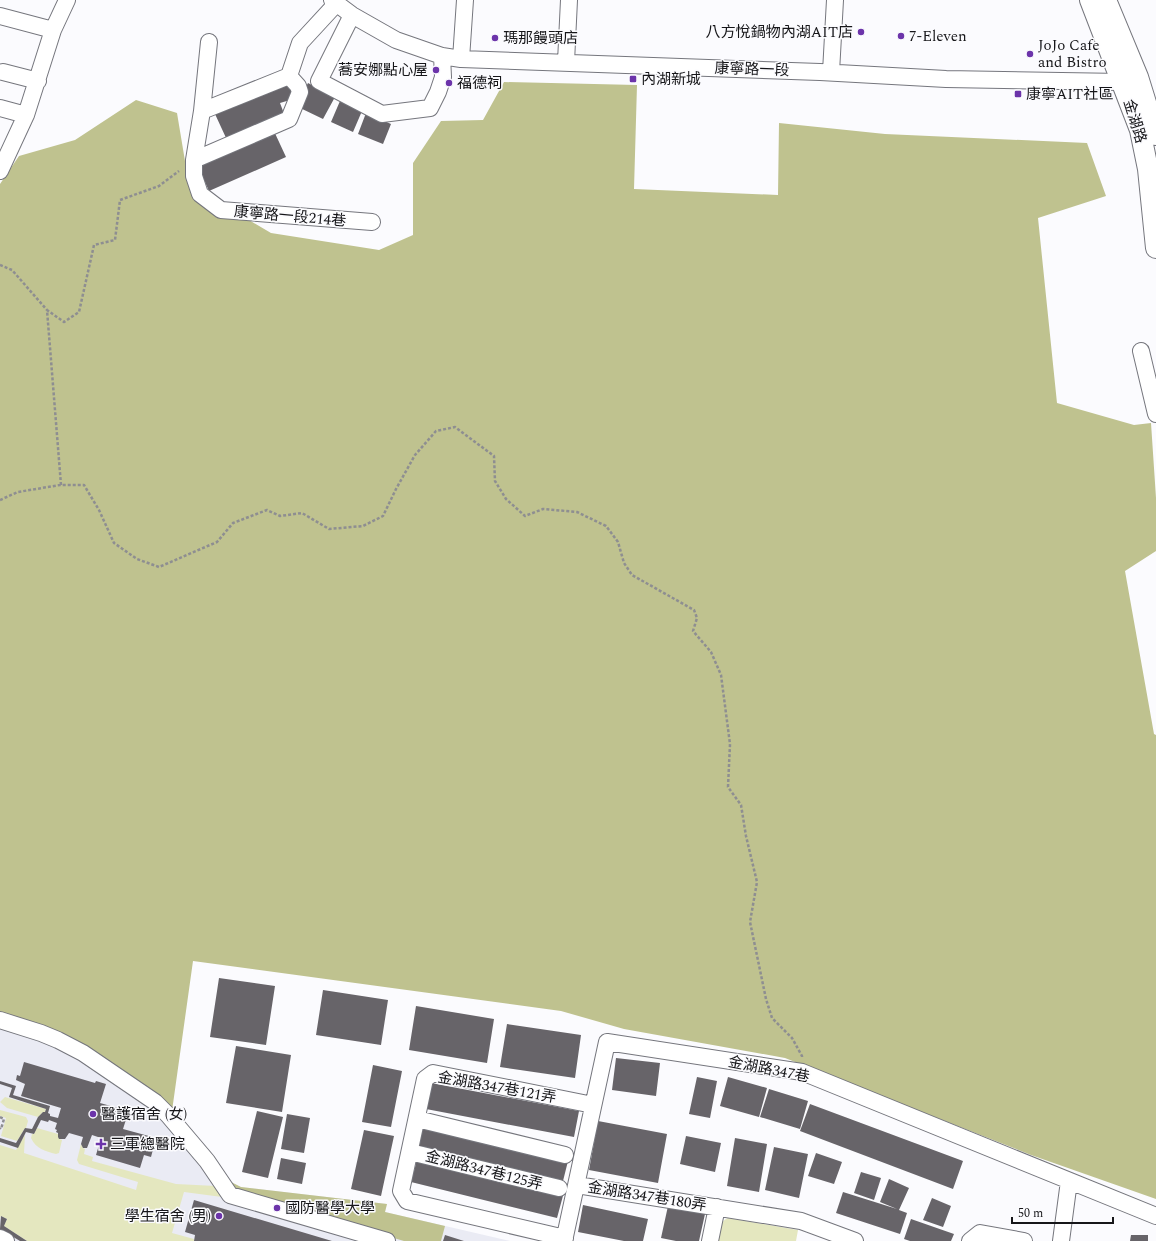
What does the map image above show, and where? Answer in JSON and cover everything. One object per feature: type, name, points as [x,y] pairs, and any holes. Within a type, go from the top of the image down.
[{"type":"main road","name":"金湖路","points":[[1090,0],[1156,135]]},
{"type":"main road","name":"金湖路","points":[[1106,0],[1130,80],[1148,169],[1156,248]]},
{"type":"street","points":[[0,171],[26,115],[54,30],[67,0]]},
{"type":"street","points":[[461,59],[465,0]]},
{"type":"street","points":[[566,62],[569,0]]},
{"type":"street","points":[[831,72],[835,0]]},
{"type":"street","points":[[202,111],[289,76],[300,43],[334,2]]},
{"type":"street","name":"康寧路一段","points":[[334,2],[352,15],[396,40],[442,56],[461,59],[831,72],[946,79],[1130,80]]},
{"type":"street","points":[[352,15],[319,81],[382,114],[430,108],[443,77],[442,56]]},
{"type":"street","points":[[0,16],[54,30]]},
{"type":"street","name":"康寧路一段214巷","points":[[209,42],[202,111],[194,160],[194,176],[200,194],[221,210],[372,222]]},
{"type":"street","points":[[3,72],[38,81]]},
{"type":"street","points":[[194,160],[289,119],[300,92],[298,86],[289,76]]},
{"type":"street","points":[[0,108],[26,115]]},
{"type":"street","points":[[1141,351],[1156,414]]},
{"type":"street","points":[[0,1020],[58,1040],[83,1053],[155,1102],[207,1161],[230,1195],[387,1241]]},
{"type":"street","name":"金湖路347巷","points":[[565,1240],[607,1042],[802,1072],[1156,1216]]},
{"type":"street","name":"金湖路347巷121弄","points":[[565,1240],[407,1200],[401,1191],[425,1079],[433,1073],[593,1104]]},
{"type":"street","points":[[417,1119],[565,1155]]},
{"type":"street","name":"金湖路347巷125弄","points":[[410,1152],[559,1188]]},
{"type":"street","points":[[1061,1241],[1069,1180]]},
{"type":"street","name":"金湖路347巷180弄","points":[[577,1185],[801,1221],[854,1241]]},
{"type":"street","points":[[710,1241],[717,1207]]},
{"type":"street","points":[[970,1241],[980,1233],[1024,1241]]},
{"type":"street","points":[[0,1238],[6,1241]]},
{"type":"path","points":[[0,265],[12,270],[47,310],[64,322],[79,312],[94,245],[115,240],[120,200],[159,186],[194,160]]},
{"type":"path","points":[[47,310],[61,485]]},
{"type":"path","points":[[0,500],[18,492],[61,485],[84,485],[99,510],[114,542],[137,560],[159,567],[217,542],[233,523],[266,510],[280,516],[302,513],[329,529],[363,526],[383,516],[396,489],[416,455],[436,431],[455,427],[494,456],[495,481],[506,499],[525,516],[543,509],[577,512],[606,526],[618,542],[624,563],[632,575],[694,610],[697,618],[693,631],[711,652],[721,675],[730,744],[728,787],[741,805],[746,836],[757,882],[750,922],[755,950],[766,999],[772,1018],[792,1038],[802,1056],[802,1072]]},
{"type":"path","points":[[0,1117],[4,1119],[1,1129],[0,1128]]},
{"type":"shaded area","name":"三軍總醫院","points":[[0,1014],[86,1048],[229,1181],[241,1187],[387,1204],[385,1212],[510,1241],[0,1241]]},
{"type":"green space","points":[[504,82],[637,85],[634,189],[778,195],[779,123],[885,134],[1087,143],[1106,196],[1038,218],[1057,403],[1134,425],[1151,423],[1156,498],[1156,551],[1125,571],[1154,734],[1156,735],[1156,1199],[1031,1155],[785,1058],[624,1029],[561,1011],[193,961],[172,1111],[0,1014],[0,184],[19,156],[75,140],[136,100],[177,113],[189,185],[271,233],[379,250],[413,235],[413,163],[441,121],[483,120]]},
{"type":"green space","points":[[5,1097],[46,1109],[45,1112],[38,1117],[7,1108],[0,1102]]},
{"type":"green space","points":[[0,1110],[26,1117],[28,1121],[26,1128],[17,1141],[1,1136],[6,1118],[0,1116]]},
{"type":"green space","points":[[37,1128],[58,1134],[59,1139],[62,1140],[59,1153],[56,1154],[48,1152],[35,1145],[31,1138],[32,1134],[34,1134]]},
{"type":"green space","points":[[25,1135],[24,1153],[136,1190],[138,1182],[79,1164],[77,1160],[81,1144],[85,1149],[84,1154],[93,1157],[92,1161],[176,1184],[216,1186],[222,1197],[184,1192],[172,1233],[194,1239],[194,1241],[27,1241],[4,1226],[7,1219],[1,1216],[0,1218],[0,1145],[16,1150]]},
{"type":"green space","points":[[229,1181],[241,1187],[387,1204],[385,1212],[445,1226],[441,1241],[404,1241],[246,1194],[237,1189]]},
{"type":"green space","points":[[728,1218],[798,1230],[796,1241],[718,1241],[721,1224]]},
{"type":"building","points":[[292,81],[295,95],[289,97],[290,100],[280,103],[283,111],[290,108],[292,112],[227,140],[215,114]]},
{"type":"building","points":[[308,83],[335,97],[323,119],[296,106]]},
{"type":"building","points":[[340,101],[362,111],[353,132],[331,122]]},
{"type":"building","points":[[366,113],[391,124],[383,144],[358,134]]},
{"type":"building","points":[[273,129],[286,157],[209,191],[196,162]]},
{"type":"building","points":[[219,978],[275,986],[266,1045],[210,1037]]},
{"type":"building","points":[[323,990],[388,1000],[381,1045],[316,1035]]},
{"type":"building","points":[[416,1006],[494,1019],[487,1063],[409,1050]]},
{"type":"building","points":[[507,1024],[581,1035],[575,1078],[500,1067]]},
{"type":"building","points":[[236,1046],[291,1055],[282,1112],[226,1103]]},
{"type":"building","points":[[616,1058],[660,1063],[656,1096],[612,1090]]},
{"type":"building","name":"醫護宿舍 (女)","points":[[24,1062],[95,1083],[96,1081],[106,1084],[100,1103],[129,1110],[123,1129],[156,1138],[151,1157],[144,1155],[140,1168],[96,1155],[101,1138],[92,1135],[87,1148],[83,1148],[81,1144],[83,1137],[69,1133],[65,1139],[59,1139],[58,1133],[56,1132],[57,1130],[55,1129],[57,1123],[49,1120],[48,1122],[41,1120],[34,1134],[26,1132],[18,1148],[0,1142],[0,1138],[16,1143],[25,1128],[32,1129],[38,1117],[45,1112],[46,1109],[9,1097],[12,1088],[0,1084],[0,1081],[16,1086],[13,1095],[50,1106],[48,1113],[50,1116],[58,1118],[61,1108],[21,1096],[25,1084],[16,1080],[17,1075],[20,1076]]},
{"type":"building","points":[[373,1065],[402,1071],[391,1127],[362,1122]]},
{"type":"building","points":[[697,1077],[717,1081],[710,1118],[689,1114]]},
{"type":"building","points":[[728,1077],[767,1088],[759,1117],[720,1106]]},
{"type":"building","points":[[431,1083],[579,1111],[574,1137],[426,1109]]},
{"type":"building","points":[[769,1089],[808,1101],[800,1129],[760,1117]]},
{"type":"building","points":[[810,1104],[963,1161],[953,1189],[800,1131]]},
{"type":"building","points":[[257,1111],[283,1117],[268,1178],[242,1172]]},
{"type":"building","points":[[287,1114],[310,1118],[304,1153],[281,1149]]},
{"type":"building","points":[[598,1121],[667,1134],[658,1183],[589,1170]]},
{"type":"building","points":[[423,1125],[568,1161],[562,1185],[417,1150]]},
{"type":"building","points":[[364,1130],[394,1136],[381,1196],[351,1189]]},
{"type":"building","points":[[686,1136],[721,1143],[715,1172],[680,1164]]},
{"type":"building","points":[[735,1138],[767,1144],[759,1192],[727,1186]]},
{"type":"building","points":[[774,1147],[808,1154],[799,1198],[765,1190]]},
{"type":"building","points":[[816,1153],[842,1162],[834,1184],[808,1176]]},
{"type":"building","points":[[418,1156],[564,1192],[557,1218],[411,1182]]},
{"type":"building","points":[[281,1158],[306,1163],[302,1184],[277,1179]]},
{"type":"building","points":[[861,1172],[881,1178],[874,1200],[854,1193]]},
{"type":"building","points":[[889,1179],[909,1188],[899,1210],[907,1213],[900,1234],[836,1213],[843,1192],[897,1209],[880,1202]]},
{"type":"building","points":[[932,1198],[951,1206],[943,1227],[923,1220]]},
{"type":"building","name":"學生宿舍 (男)","points":[[194,1200],[332,1241],[194,1241],[195,1235],[185,1232]]},
{"type":"building","points":[[583,1205],[648,1219],[643,1241],[624,1241],[578,1232]]},
{"type":"building","points":[[668,1206],[705,1214],[699,1241],[676,1241],[661,1238]]},
{"type":"building","points":[[1,1216],[7,1219],[4,1226],[27,1241],[20,1241],[0,1229]]},
{"type":"building","points":[[911,1219],[954,1234],[951,1241],[910,1241],[904,1239]]},
{"type":"building","points":[[445,1235],[464,1241],[443,1241]]},
{"type":"building","points":[[1131,1235],[1148,1235],[1148,1241],[1130,1241]]},
{"type":"place","name":"八方悅鍋物內湖AIT店","points":[[861,32]]},
{"type":"place","name":"7-Eleven","points":[[901,36]]},
{"type":"place","name":"瑪那饅頭店","points":[[495,38]]},
{"type":"place","name":"JoJo Cafe and Bistro","points":[[1030,54]]},
{"type":"place","name":"蕎安娜點心屋","points":[[436,70]]},
{"type":"place","name":"內湖新城","points":[[633,79]]},
{"type":"place","name":"福德祠","points":[[449,83]]},
{"type":"place","name":"康寧AIT社區","points":[[1018,94]]},
{"type":"place","name":"醫護宿舍 (女)","points":[[93,1114]]},
{"type":"place","name":"三軍總醫院","points":[[101,1144]]},
{"type":"place","name":"國防醫學大學","points":[[277,1208]]},
{"type":"place","name":"學生宿舍 (男)","points":[[219,1216]]}]
